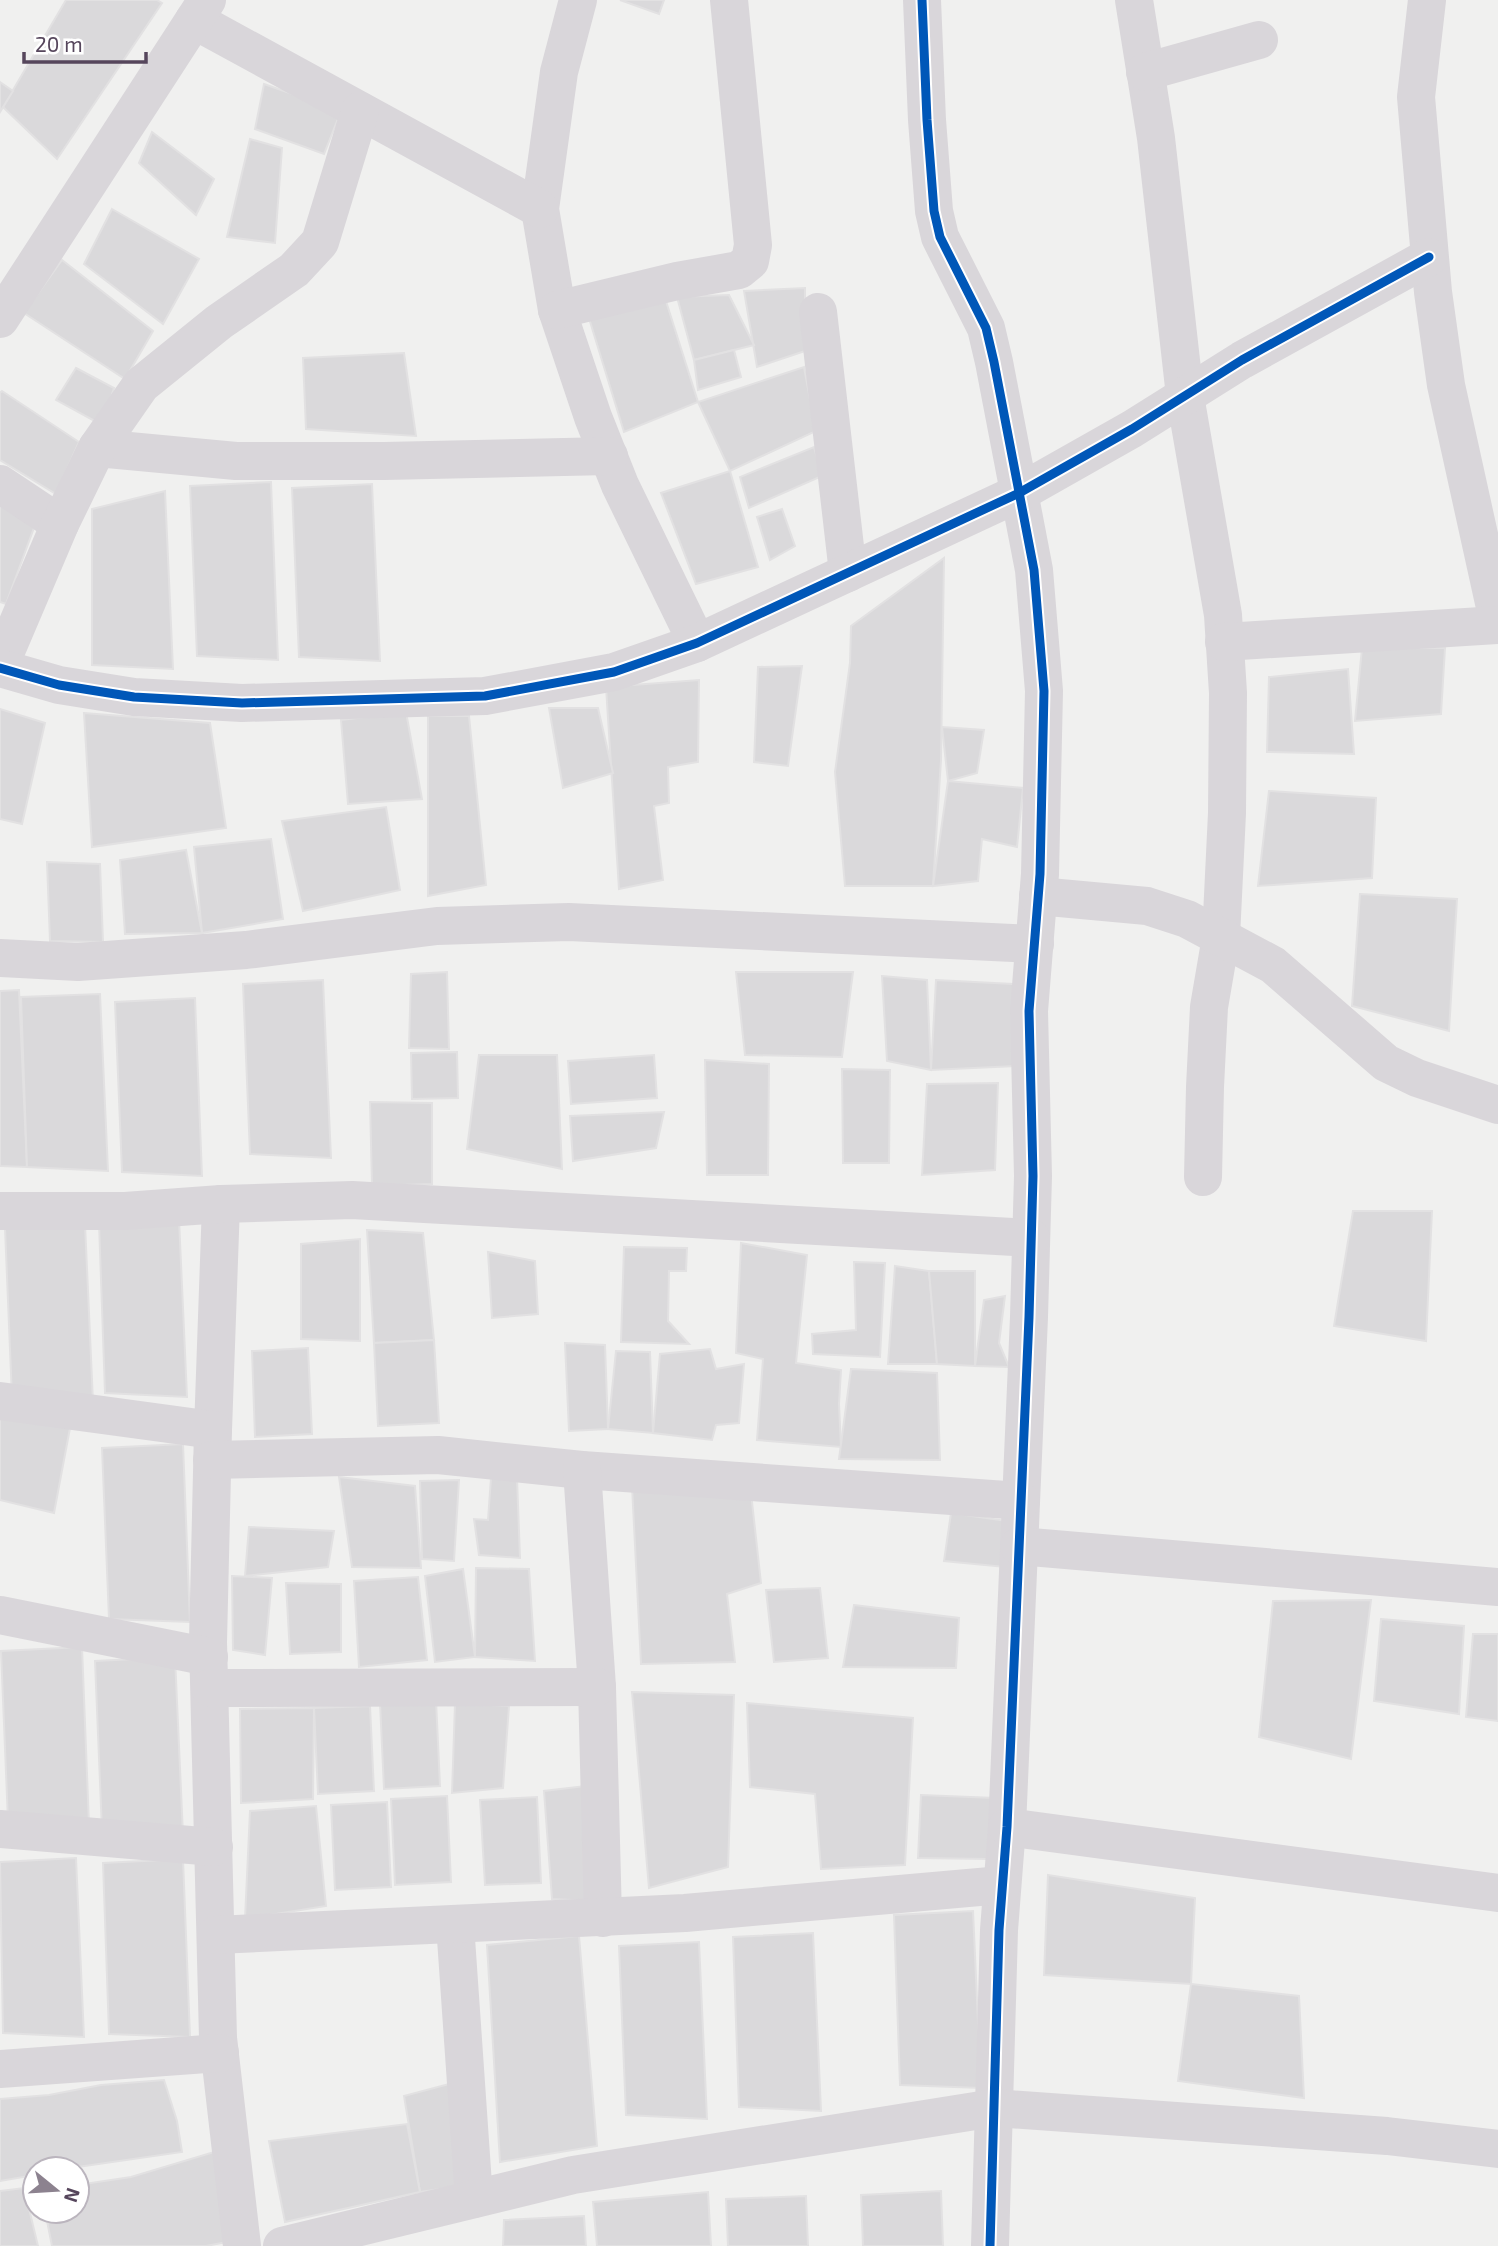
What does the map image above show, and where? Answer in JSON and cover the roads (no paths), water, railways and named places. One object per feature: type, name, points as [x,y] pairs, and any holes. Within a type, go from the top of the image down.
[{"type":"street","points":[[578,0],[559,72],[540,209],[557,310],[608,456],[697,643]]},
{"type":"street","points":[[557,310],[677,281],[739,270],[750,261],[753,245],[729,0]]},
{"type":"street","points":[[922,0],[934,211],[940,237],[986,328],[1034,570],[1044,691],[1038,895],[1029,1011],[1033,1176],[1031,1238],[1007,1827],[1002,1885],[990,2246]]},
{"type":"street","points":[[1134,0],[1156,138],[1185,396],[1223,615],[1228,693],[1227,813],[1221,937],[1209,1007],[1203,1177]]},
{"type":"street","points":[[1224,642],[1498,623],[1446,385],[1429,257],[1416,97],[1427,0]]},
{"type":"street","points":[[0,319],[200,10],[360,111],[540,209]]},
{"type":"street","points":[[1145,72],[1259,40]]},
{"type":"street","points":[[360,111],[320,242],[294,270],[219,321],[141,385],[97,448],[60,524],[0,667],[58,685],[147,698],[242,704],[485,696],[614,672],[697,643],[1019,493],[1132,429],[1242,360],[1429,257]]},
{"type":"street","points":[[818,312],[848,573]]},
{"type":"street","points":[[97,448],[236,461],[608,456]]},
{"type":"street","points":[[0,484],[60,524]]},
{"type":"street","points":[[1038,895],[1147,906],[1187,919],[1273,965],[1386,1063],[1417,1078],[1498,1105]]},
{"type":"street","points":[[0,958],[92,961],[246,950],[437,926],[569,922],[1035,944]]},
{"type":"street","points":[[0,1211],[125,1211],[221,1204],[352,1200],[1031,1238]]},
{"type":"street","points":[[221,1204],[212,1445],[209,1673],[219,2053],[242,2246]]},
{"type":"street","points":[[0,1401],[212,1445],[438,1455],[582,1470],[1021,1501]]},
{"type":"street","points":[[582,1470],[597,1686],[603,1917]]},
{"type":"street","points":[[1019,1546],[1498,1587]]},
{"type":"street","points":[[0,1615],[209,1673],[597,1686]]},
{"type":"street","points":[[1007,1827],[1498,1893]]},
{"type":"street","points":[[0,1829],[214,1847]]},
{"type":"street","points":[[216,1935],[685,1913],[1002,1885]]},
{"type":"street","points":[[455,1924],[474,2199]]},
{"type":"street","points":[[0,2070],[219,2053]]},
{"type":"street","points":[[282,2246],[573,2175],[994,2108],[1387,2136],[1498,2149]]}]
